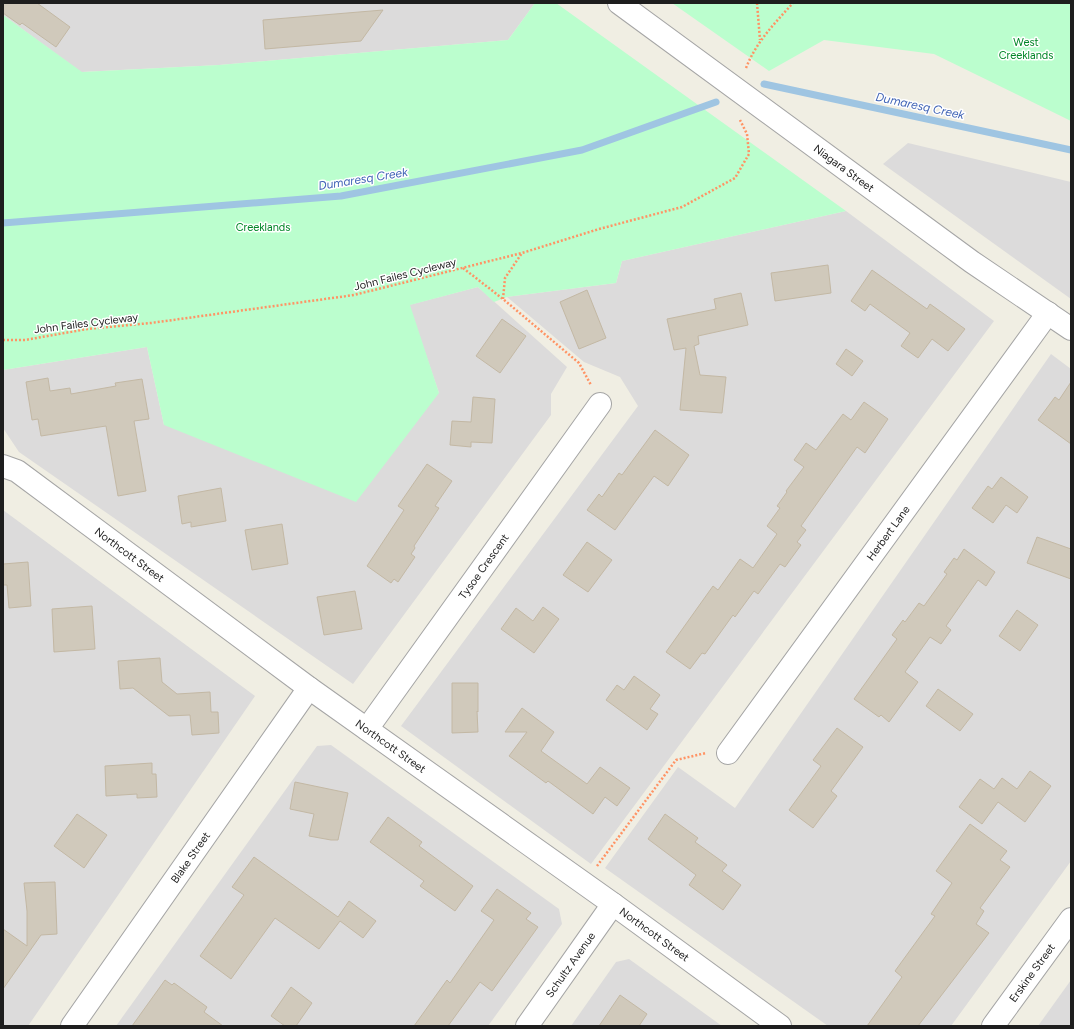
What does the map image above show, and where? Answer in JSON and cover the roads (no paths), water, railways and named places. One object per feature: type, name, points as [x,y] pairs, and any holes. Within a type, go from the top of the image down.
[{"type":"street","name":"Niagara Street","points":[[619,3],[972,262],[1071,329]]},
{"type":"street","name":"Herbert Lane","points":[[728,753],[1048,313]]},
{"type":"street","name":"Tysoe Crescent","points":[[367,730],[600,404]]},
{"type":"street","name":"Northcott Street","points":[[3,466],[17,471],[309,688],[613,904],[780,1026]]},
{"type":"street","name":"Blake Street","points":[[72,1026],[309,688]]},
{"type":"street","name":"Schultz Avenue","points":[[527,1026],[613,904]]},
{"type":"street","name":"Erskine Street","points":[[993,1026],[1071,919]]},
{"type":"waterway","name":"Dumaresq Creek","points":[[764,84],[1071,150]]},
{"type":"waterway","name":"Dumaresq Creek","points":[[3,223],[341,196],[582,150],[716,102]]},
{"type":"park label","name":"West Creeklands","points":[[1026,48]]},
{"type":"park label","name":"Creeklands","points":[[263,227]]}]
